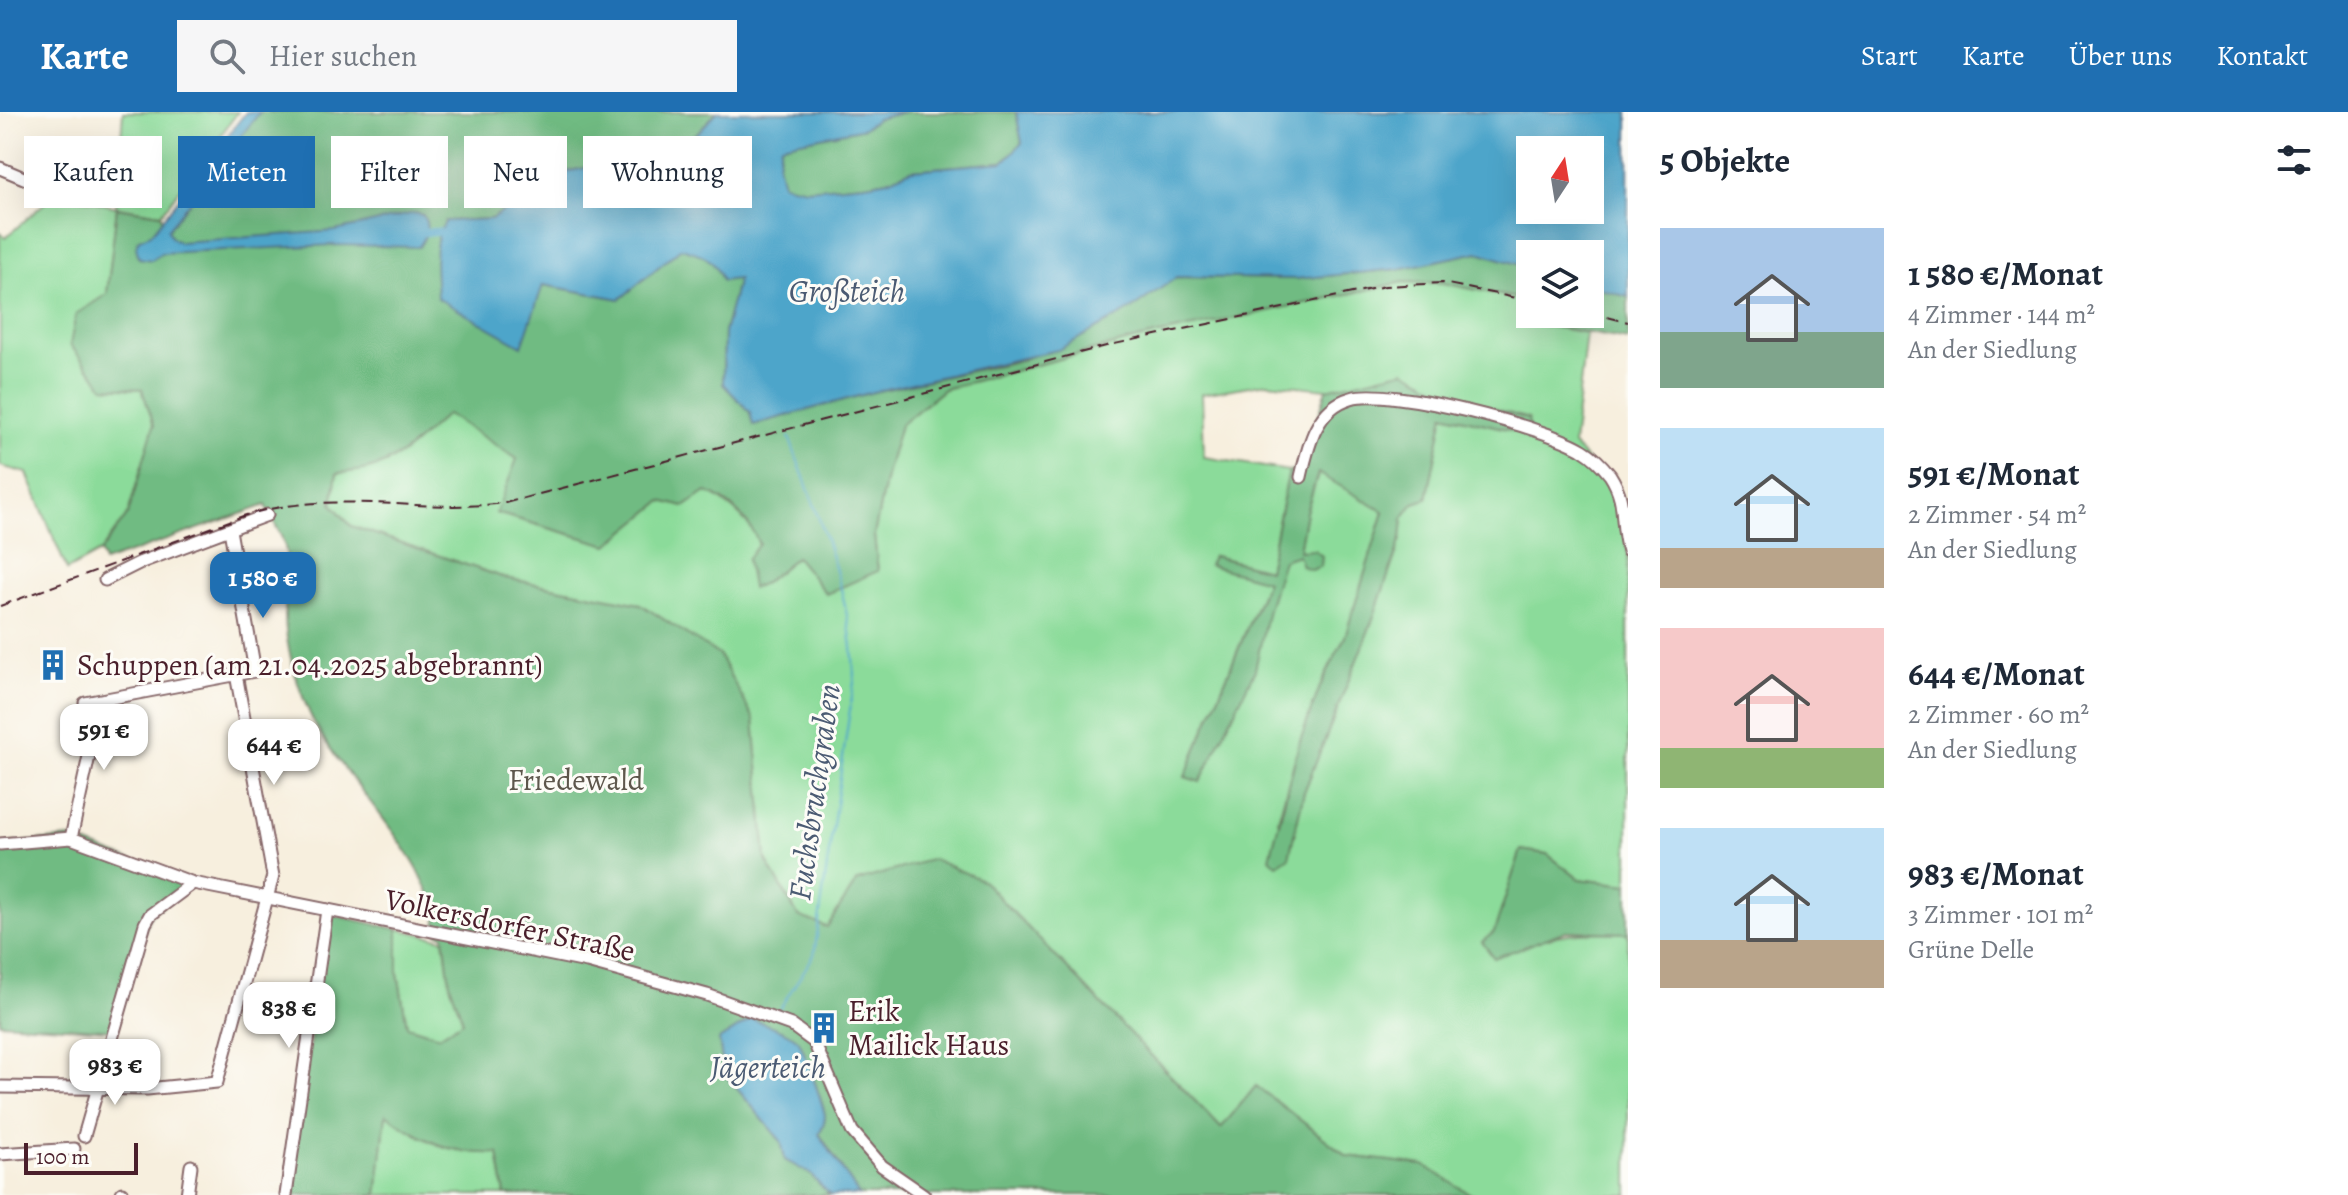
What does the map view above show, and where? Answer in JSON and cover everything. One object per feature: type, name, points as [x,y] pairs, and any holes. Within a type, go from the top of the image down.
[{"type":"street","points":[[0,168],[24,178]]},
{"type":"street","points":[[1301,477],[1317,423],[1334,406],[1351,398],[1402,399],[1457,409],[1584,451],[1609,474],[1623,495],[1628,551]]},
{"type":"street","points":[[105,580],[139,563],[267,515]]},
{"type":"street","points":[[71,838],[91,753],[85,703],[255,671],[230,530]]},
{"type":"street","points":[[0,1087],[96,1090],[217,1082],[268,900],[272,858],[236,674]]},
{"type":"street","name":"Volkersdorfer Straße","points":[[0,844],[71,838],[193,883],[587,962],[707,995],[791,1025],[814,1042],[852,1131],[882,1166],[924,1195]]},
{"type":"street","points":[[84,1136],[145,924],[150,915],[193,883]]},
{"type":"street","points":[[286,1195],[327,910]]},
{"type":"street","points":[[0,1154],[74,1149]]},
{"type":"street","points":[[187,1195],[191,1166]]},
{"type":"green space","points":[[123,112],[238,112],[220,136],[178,136],[178,191],[161,214],[123,208],[162,208],[162,136],[121,136]]},
{"type":"green space","name":"Friedewald","points":[[260,112],[717,112],[694,136],[583,136],[583,168],[567,172],[567,136],[464,136],[464,208],[509,208],[491,219],[446,221],[543,285],[620,299],[681,248],[704,254],[731,278],[738,279],[724,333],[723,384],[750,412],[753,425],[873,392],[1022,360],[1130,310],[1176,277],[1296,279],[1399,269],[1478,252],[1516,264],[1516,298],[1443,283],[1404,282],[1141,338],[944,389],[900,425],[874,535],[878,571],[826,594],[796,557],[764,583],[752,588],[747,559],[759,544],[745,520],[731,506],[706,492],[684,507],[662,501],[608,545],[496,513],[517,459],[447,414],[409,448],[386,463],[337,473],[332,504],[351,526],[505,578],[640,604],[719,655],[754,719],[766,860],[798,916],[827,927],[857,881],[933,859],[982,880],[1221,1128],[1256,1086],[1347,1156],[1423,1165],[1472,1195],[859,1195],[819,1133],[824,1111],[798,1040],[752,1019],[719,1040],[724,1073],[781,1141],[785,1160],[810,1174],[830,1195],[505,1195],[498,1153],[452,1149],[426,1139],[386,1114],[377,1195],[288,1195],[328,914],[398,929],[398,973],[407,1026],[439,1036],[463,1021],[450,984],[444,935],[437,933],[433,906],[422,877],[385,820],[324,739],[305,703],[287,639],[287,555],[266,505],[104,562],[100,552],[128,514],[154,425],[142,389],[104,387],[70,345],[76,314],[107,294],[117,208],[161,214],[168,229],[185,208],[315,208],[315,136],[241,136]]},
{"type":"green space","points":[[905,112],[1016,112],[1022,143],[1003,162],[911,170],[888,180],[865,184],[806,189],[783,185],[778,164],[781,145],[864,128],[877,119]]},
{"type":"green space","points":[[39,208],[117,208],[107,294],[104,387],[142,389],[154,425],[128,514],[100,552],[67,570],[27,473],[0,466],[0,232],[5,238]]},
{"type":"green space","points":[[1404,282],[1443,283],[1516,298],[1516,328],[1559,328],[1586,333],[1573,445],[1621,497],[1628,555],[1628,885],[1579,879],[1547,854],[1521,850],[1494,932],[1522,948],[1561,935],[1628,933],[1628,1195],[1472,1195],[1423,1165],[1347,1156],[1256,1086],[1222,1129],[982,880],[857,881],[827,928],[798,916],[766,860],[754,719],[640,604],[505,578],[351,526],[332,504],[337,473],[373,468],[398,456],[447,413],[518,459],[496,513],[608,545],[662,501],[684,507],[706,492],[723,501],[750,526],[760,550],[764,583],[796,557],[878,571],[874,535],[900,425],[944,389],[1141,338]],"holes":[[[1405,371],[1449,395],[1528,419],[1511,430],[1444,414],[1427,499],[1414,503],[1403,518],[1401,539],[1370,627],[1304,792],[1289,856],[1278,820],[1299,744],[1320,687],[1345,637],[1384,512],[1319,472],[1306,512],[1298,555],[1283,559],[1221,738],[1200,781],[1185,777],[1267,580],[1210,564],[1214,556],[1268,570],[1289,471],[1204,457],[1202,394],[1267,383],[1327,389]]]},
{"type":"green space","points":[[1604,290],[1628,297],[1628,340],[1560,328],[1604,328]]},
{"type":"green space","points":[[1405,370],[1449,395],[1528,419],[1530,430],[1511,430],[1444,414],[1427,499],[1414,503],[1403,518],[1401,539],[1370,627],[1304,792],[1289,857],[1277,865],[1270,858],[1299,744],[1320,687],[1345,637],[1384,512],[1318,473],[1306,512],[1299,551],[1314,550],[1322,556],[1321,566],[1312,570],[1302,566],[1298,555],[1283,560],[1268,609],[1255,670],[1200,782],[1185,777],[1267,581],[1209,565],[1213,556],[1268,570],[1289,471],[1302,466],[1327,389]]},
{"type":"green space","points":[[71,838],[193,883],[150,915],[112,1030],[0,1023],[0,844]]},
{"type":"green space","points":[[1521,850],[1547,854],[1579,879],[1628,885],[1628,933],[1566,931],[1494,958],[1482,942],[1494,932]]},
{"type":"green space","points":[[398,929],[444,939],[450,984],[463,1021],[439,1036],[407,1026],[398,973]]},
{"type":"green space","points":[[386,1114],[438,1145],[466,1152],[498,1153],[505,1195],[377,1195]]},
{"type":"water","points":[[246,112],[260,112],[241,136],[227,136]]},
{"type":"water","name":"Großteich","points":[[717,112],[904,112],[877,119],[864,128],[781,145],[778,164],[783,184],[806,189],[888,180],[911,170],[1003,162],[1022,143],[1016,112],[1628,112],[1628,297],[1604,290],[1604,240],[1516,240],[1516,264],[1478,252],[1399,269],[1296,279],[1177,277],[1130,310],[1058,350],[873,392],[753,425],[750,412],[723,384],[724,333],[738,279],[722,281],[712,262],[696,253],[681,248],[620,299],[543,285],[522,346],[437,298],[436,248],[446,221],[491,219],[509,208],[567,208],[569,171],[583,168],[583,208],[752,208],[752,136],[694,136]]},
{"type":"water","points":[[178,199],[178,208],[185,208],[168,229],[171,237],[179,242],[335,231],[414,213],[423,215],[427,228],[419,247],[334,245],[161,253],[152,260],[139,258],[136,247],[139,239],[151,234]]},
{"type":"water","name":"Jägerteich","points":[[752,1019],[798,1040],[824,1111],[819,1134],[859,1195],[830,1195],[810,1174],[785,1160],[781,1141],[724,1073],[719,1040]]},
{"type":"waterway","points":[[419,232],[438,232]]},
{"type":"waterway","name":"Fuchsbruchgraben","points":[[780,1008],[814,955],[854,682],[848,619],[841,588],[789,437]]},
{"type":"railway","points":[[0,606],[243,516],[276,508],[341,502],[439,506],[505,503],[1110,345],[1385,286],[1443,283],[1516,298]]},
{"type":"railway","points":[[1604,316],[1628,322]]},
{"type":"place","name":"Schuppen (am 21.04.2025 abgebrannt)","points":[[53,665]]},
{"type":"place","name":"Erik Mailick Haus","points":[[824,1028]]}]
